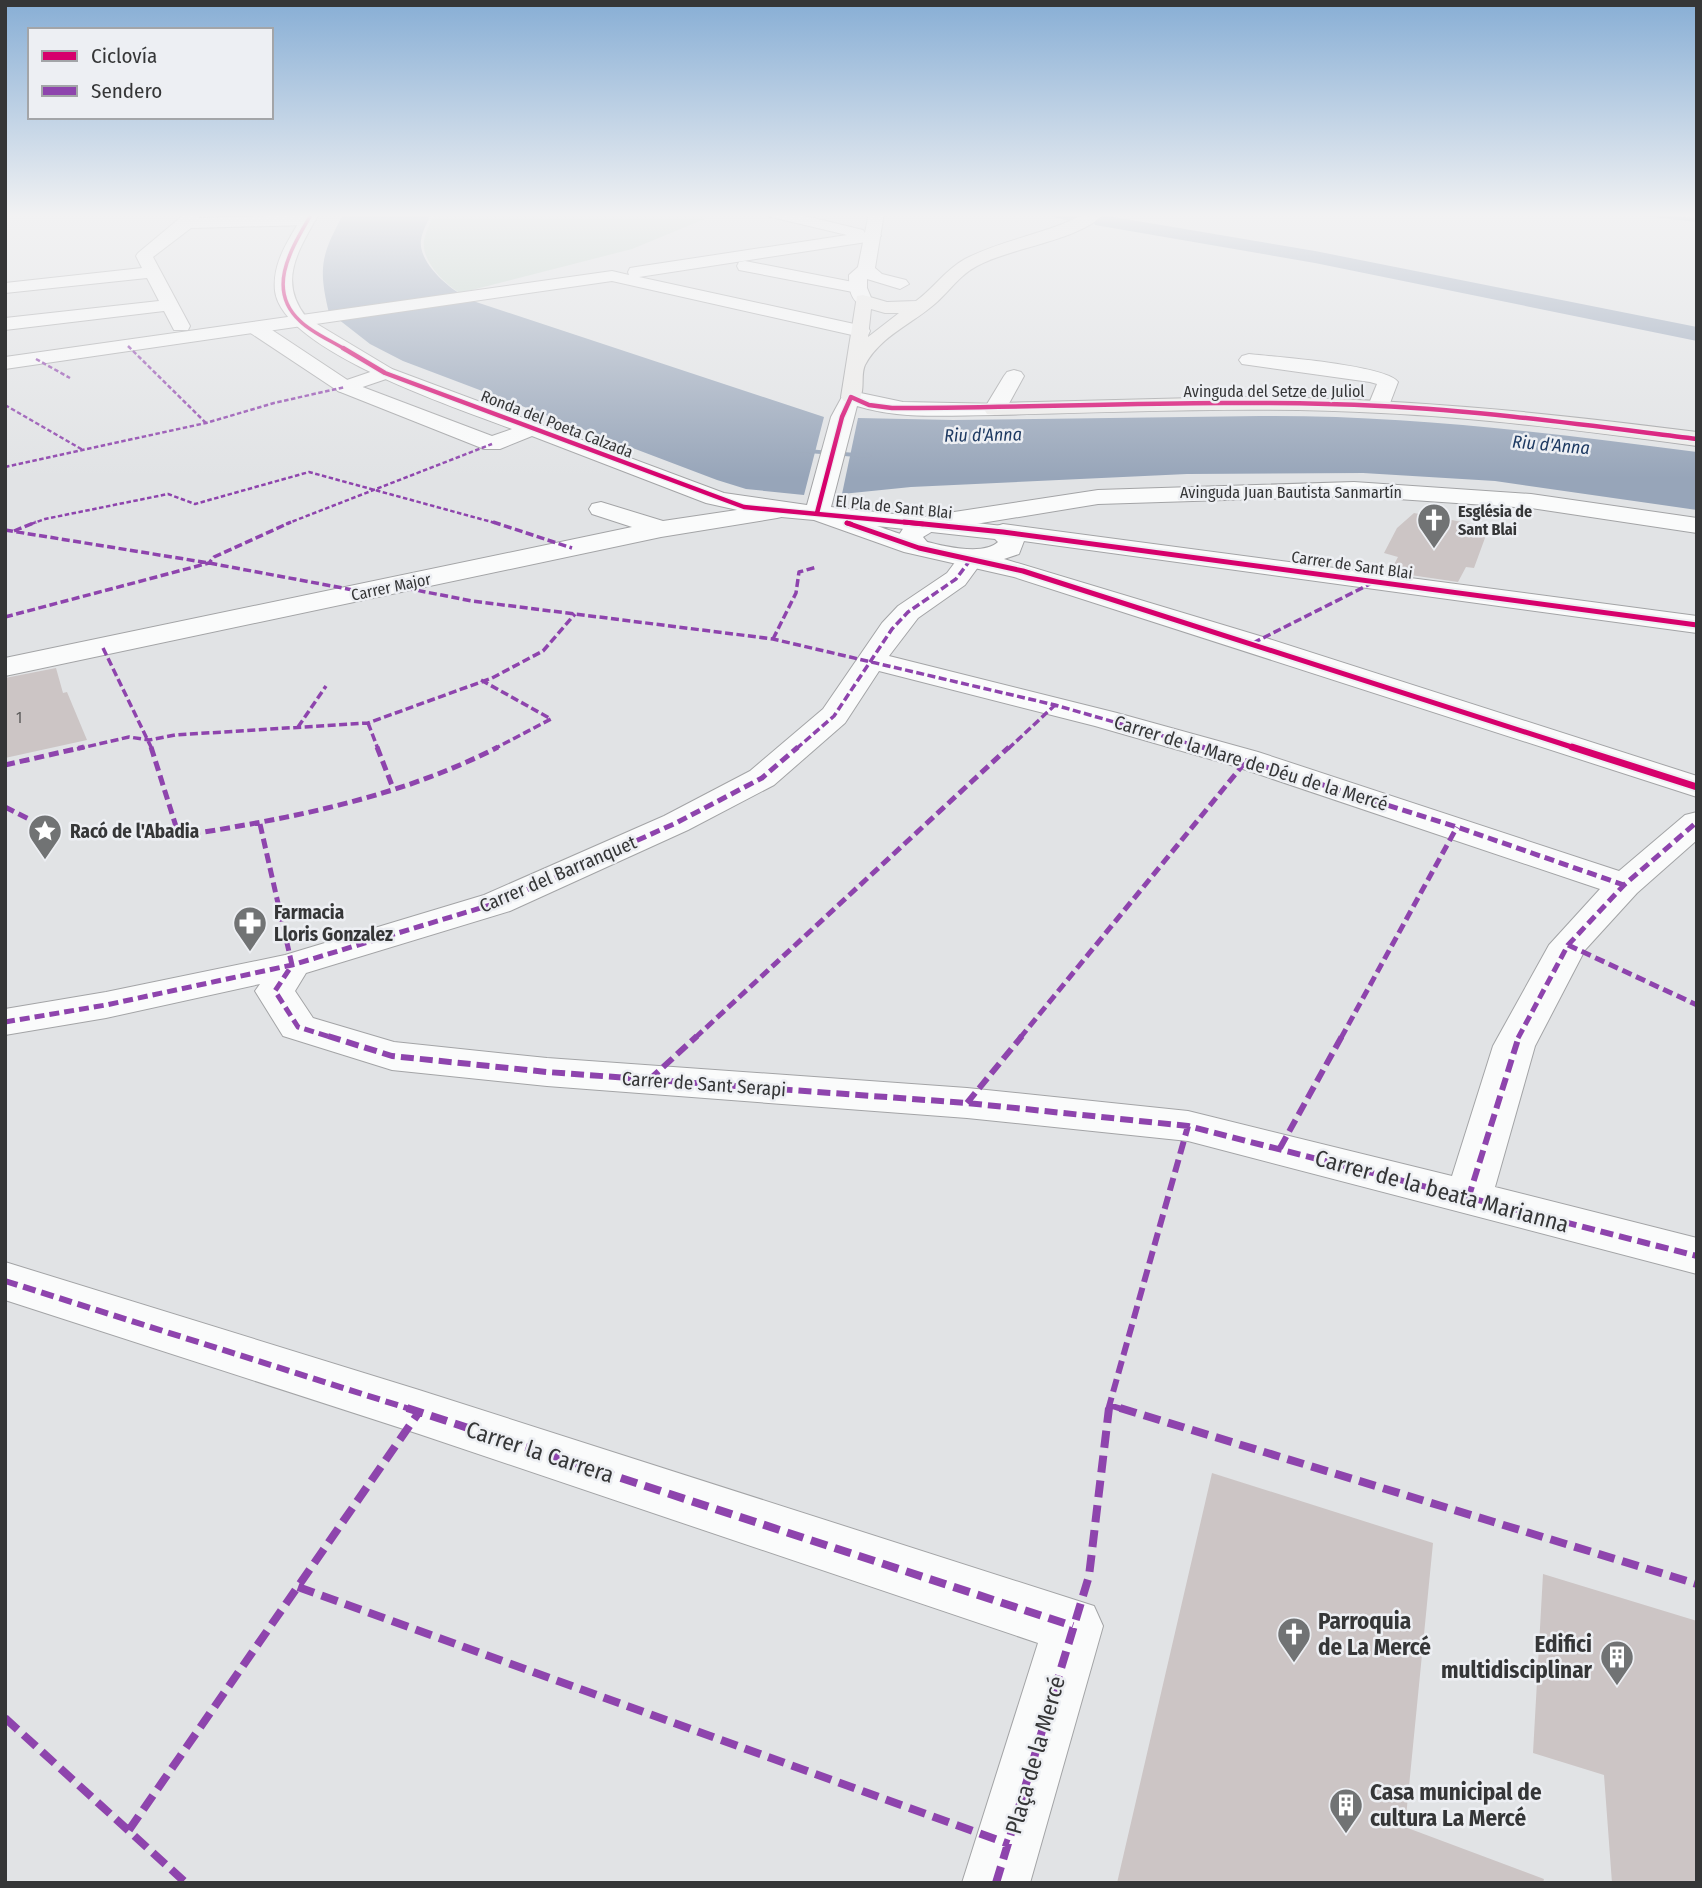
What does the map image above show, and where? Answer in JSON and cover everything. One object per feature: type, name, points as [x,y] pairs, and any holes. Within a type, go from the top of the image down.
[{"type":"main road","points":[[846,407],[861,331],[861,301]]},
{"type":"main road","points":[[871,301],[885,308],[896,301]]},
{"type":"main road","points":[[856,364],[906,301]]},
{"type":"main road","name":"Avinguda del Setze de Juliol","points":[[995,409],[1254,403],[1379,406],[1509,415],[1697,439]]},
{"type":"street","points":[[108,301],[128,346]]},
{"type":"street","points":[[169,301],[186,338]]},
{"type":"street","points":[[287,301],[300,322]]},
{"type":"street","points":[[5,363],[431,301]]},
{"type":"street","points":[[726,301],[861,331]]},
{"type":"street","points":[[5,324],[171,305]]},
{"type":"street","name":"Ronda del Poeta Calzada","points":[[300,322],[385,373],[715,498],[744,507],[777,511],[820,504]]},
{"type":"street","name":"Ronda del Poeta Calzada","points":[[256,328],[345,387],[492,443],[531,429]]},
{"type":"street","points":[[1249,360],[1375,376],[1388,382],[1379,406]]},
{"type":"street","points":[[345,387],[385,373]]},
{"type":"street","points":[[995,409],[1014,376]]},
{"type":"street","name":"Avinguda del Setze de Juliol","points":[[846,407],[869,405],[892,408],[995,409]]},
{"type":"street","points":[[820,504],[846,407]]},
{"type":"street","name":"Avinguda Juan Bautista Sanmartín","points":[[923,536],[1096,497],[1354,489],[1531,500],[1697,526]]},
{"type":"street","name":"El Pla de Sant Blai","points":[[820,504],[923,536],[971,559],[999,554],[1010,549],[1011,541],[1003,532],[923,536]]},
{"type":"street","points":[[601,509],[661,529]]},
{"type":"street","name":"Carrer Major","points":[[5,667],[661,529],[777,511]]},
{"type":"street","name":"Carrer de Sant Blai","points":[[1003,532],[1697,625]]},
{"type":"street","points":[[971,559],[1023,571],[1241,639],[1697,787]]},
{"type":"street","name":"Carrer del Barranquet","points":[[5,1022],[106,1005],[292,965],[497,903],[676,823],[762,778],[834,716],[892,629],[908,612],[956,579],[971,559]]},
{"type":"street","name":"Carrer de la Mare de Déu de la Mercé","points":[[871,660],[1055,705],[1247,760],[1457,827],[1624,885]]},
{"type":"street","points":[[1468,1199],[1514,1046],[1568,944],[1624,885],[1697,822]]},
{"type":"street","name":"Carrer de Sant Serapi","points":[[292,965],[275,991],[298,1027],[392,1056],[560,1073],[967,1103],[1188,1126]]},
{"type":"street","name":"Carrer de la beata Marianna","points":[[1188,1126],[1280,1147],[1468,1199],[1697,1256]]},
{"type":"street","name":"Carrer la Carrera","points":[[5,1281],[419,1412],[1073,1626]]},
{"type":"street","name":"Plaça de la Mercé","points":[[996,1883],[1073,1626]]},
{"type":"water","points":[[327,301],[406,301],[329,313]]},
{"type":"water","points":[[473,301],[824,417],[804,495],[746,489],[717,480],[403,361],[370,344],[338,319]]},
{"type":"water","points":[[1261,416],[1425,422],[1697,452],[1697,510],[1495,481],[1363,473],[1187,474],[911,487],[842,494],[858,418],[953,420]]},
{"type":"building","name":"Església de Sant Blai","points":[[1414,513],[1489,527],[1474,568],[1466,567],[1458,582],[1390,572],[1398,557],[1384,553],[1397,528]]},
{"type":"building","points":[[56,668],[63,693],[67,692],[87,740],[5,758],[5,678]]},
{"type":"building","name":"Parroquia de La Mercé","points":[[1212,1473],[1433,1543],[1405,1827],[1544,1879],[1543,1883],[1117,1883]]},
{"type":"building","name":"Edifici multidisciplinar","points":[[1543,1574],[1697,1621],[1697,1883],[1612,1883],[1604,1775],[1533,1753]]},
{"type":"waterway","points":[[1534,301],[1697,334]]},
{"type":"waterway","name":"Riu d'Anna","points":[[797,450],[868,456]]},
{"type":"marked path","points":[[128,346],[206,423]]},
{"type":"marked path","points":[[36,359],[70,378]]},
{"type":"marked path","points":[[5,467],[206,423],[274,403],[345,387]]},
{"type":"marked path","points":[[5,405],[83,450]]},
{"type":"marked path","points":[[5,617],[209,563],[214,557],[269,531],[492,444]]},
{"type":"marked path","points":[[14,531],[45,519],[168,494],[195,504],[309,472],[509,527],[572,548]]},
{"type":"marked path","points":[[5,530],[209,563],[364,592]]},
{"type":"marked path","points":[[5,1022],[106,1005],[292,965],[497,903],[676,823],[762,778],[834,716],[892,629],[908,612],[956,579],[971,559]]},
{"type":"marked path","points":[[773,639],[796,593],[799,572],[817,567]]},
{"type":"marked path","points":[[1253,643],[1372,583]]},
{"type":"marked path","points":[[395,586],[472,601],[773,639],[871,660],[1055,705],[1247,760],[1457,827],[1624,885]]},
{"type":"marked path","points":[[5,765],[129,737],[149,740],[175,735],[368,723],[492,678],[543,651],[575,614]]},
{"type":"marked path","points":[[103,648],[149,740],[179,836],[289,816],[401,787],[470,761],[551,719],[481,680]]},
{"type":"marked path","points":[[298,727],[326,686]]},
{"type":"marked path","points":[[649,1080],[1055,705]]},
{"type":"marked path","points":[[368,723],[393,788]]},
{"type":"marked path","points":[[967,1103],[1247,760]]},
{"type":"marked path","points":[[5,807],[29,819]]},
{"type":"marked path","points":[[1468,1199],[1514,1046],[1568,945],[1624,885],[1697,822]]},
{"type":"marked path","points":[[260,824],[292,965],[275,991],[298,1027],[392,1056],[547,1072],[967,1103],[1188,1126],[1697,1256]]},
{"type":"marked path","points":[[1280,1148],[1457,827]]},
{"type":"marked path","points":[[1568,945],[1697,1005]]},
{"type":"marked path","points":[[996,1883],[1089,1576],[1109,1405],[1188,1126]]},
{"type":"marked path","points":[[5,1281],[419,1412],[1073,1626]]},
{"type":"marked path","points":[[1109,1405],[1697,1584]]},
{"type":"marked path","points":[[129,1830],[419,1412]]},
{"type":"marked path","points":[[298,1587],[1009,1844]]},
{"type":"marked path","points":[[5,1718],[186,1883]]},
{"type":"cycle path","points":[[287,301],[300,322],[385,373],[744,507],[1003,532],[1697,625]]},
{"type":"cycle path","points":[[817,513],[842,417],[851,397],[869,405],[892,408],[1197,403],[1380,406],[1499,415],[1697,439]]},
{"type":"cycle path","points":[[847,523],[919,548],[1023,571],[1697,787]]},
{"type":"place","name":"Església de Sant Blai","points":[[1434,550]]},
{"type":"place","name":"Racó de l'Abadia","points":[[45,861]]},
{"type":"place","name":"Farmacia Lloris Gonzalez","points":[[250,953]]},
{"type":"place","name":"Parroquia de La Mercé","points":[[1294,1664]]},
{"type":"place","name":"Edifici multidisciplinar","points":[[1617,1687]]},
{"type":"place","name":"Casa municipal de cultura La Mercé","points":[[1346,1835]]}]
